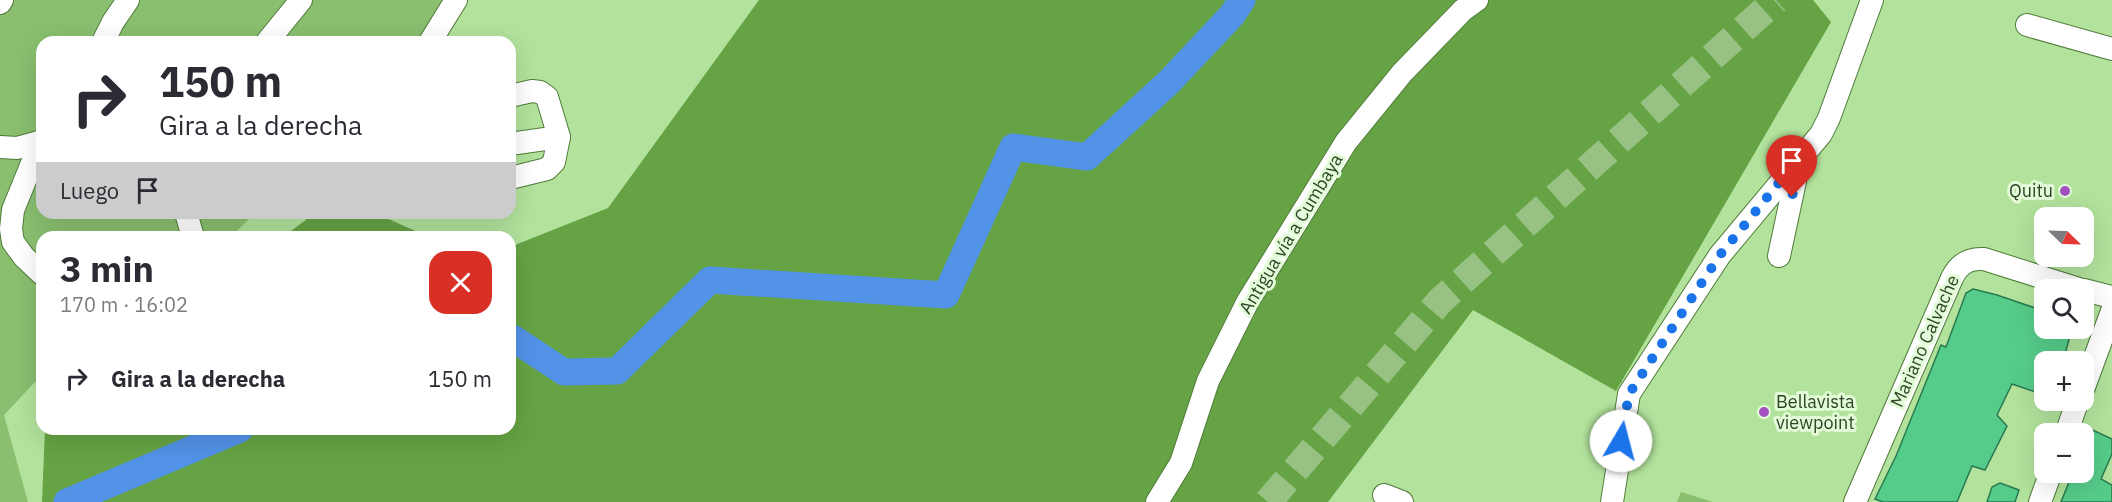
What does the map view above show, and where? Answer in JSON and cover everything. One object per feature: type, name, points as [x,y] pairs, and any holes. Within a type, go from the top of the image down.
[{"type":"street","points":[[106,36],[128,0]]},
{"type":"street","points":[[272,36],[301,0]]},
{"type":"street","points":[[434,36],[456,0]]},
{"type":"street","name":"Antigua vía a Cumbaya","points":[[1157,502],[1181,463],[1208,381],[1248,301],[1346,142],[1402,73],[1463,10],[1477,0]]},
{"type":"street","points":[[1612,502],[1629,394],[1720,255],[1776,185],[1821,134],[1872,0]]},
{"type":"street","points":[[2027,25],[2112,49]]},
{"type":"street","points":[[516,95],[532,91],[540,92],[547,97],[559,137],[554,162],[547,169],[516,177]]},
{"type":"street","points":[[516,143],[559,137]]},
{"type":"street","points":[[0,147],[17,148],[36,142]]},
{"type":"street","points":[[36,153],[13,210],[11,229],[13,242],[36,268]]},
{"type":"street","points":[[1779,256],[1800,157]]},
{"type":"street","name":"Mariano Calvache","points":[[1855,502],[1959,266],[1968,260],[1984,259],[2048,279]]},
{"type":"street","name":"Mariano Calvache","points":[[2094,293],[2112,297]]},
{"type":"street","points":[[2094,360],[2112,311]]},
{"type":"street","points":[[2040,502],[2047,483]]},
{"type":"green space","points":[[0,0],[457,0],[430,36],[36,36],[36,219],[249,219],[237,231],[36,231],[36,381],[4,415],[28,502],[0,502]]},
{"type":"green space","points":[[759,0],[1813,0],[1831,22],[1616,391],[1473,310],[1328,502],[42,502],[45,435],[516,435],[516,245],[608,208]]},
{"type":"green space","points":[[307,219],[388,219],[416,231],[291,231]]},
{"type":"green space","points":[[1681,492],[1713,502],[1677,502]]},
{"type":"building","points":[[1973,289],[2034,308],[2034,339],[2069,339],[2066,351],[2034,351],[2034,392],[2012,384],[1997,415],[2007,426],[1985,470],[1972,466],[1957,502],[1883,502],[1875,499],[1896,456],[1941,345],[1946,347],[1966,293]]},
{"type":"building","points":[[2094,431],[2112,439],[2112,454],[2101,479],[2112,485],[2112,502],[2061,502],[2069,483],[2094,483]]},
{"type":"building","points":[[2000,483],[2019,490],[2015,502],[1987,502],[1992,487]]},
{"type":"waterway","points":[[516,340],[564,372],[617,371],[710,280],[946,295],[1013,147],[1087,157],[1169,82],[1232,15],[1242,0]]},
{"type":"waterway","points":[[67,502],[226,435]]},
{"type":"tunnel","points":[[1268,502],[1440,301],[1776,0]]},
{"type":"place","name":"Quitu","points":[[2065,191]]},
{"type":"place","name":"Bellavista viewpoint","points":[[1764,412]]},
{"type":"route","points":[[1621,441],[1629,394],[1720,255],[1800,157],[1792,197]]}]
